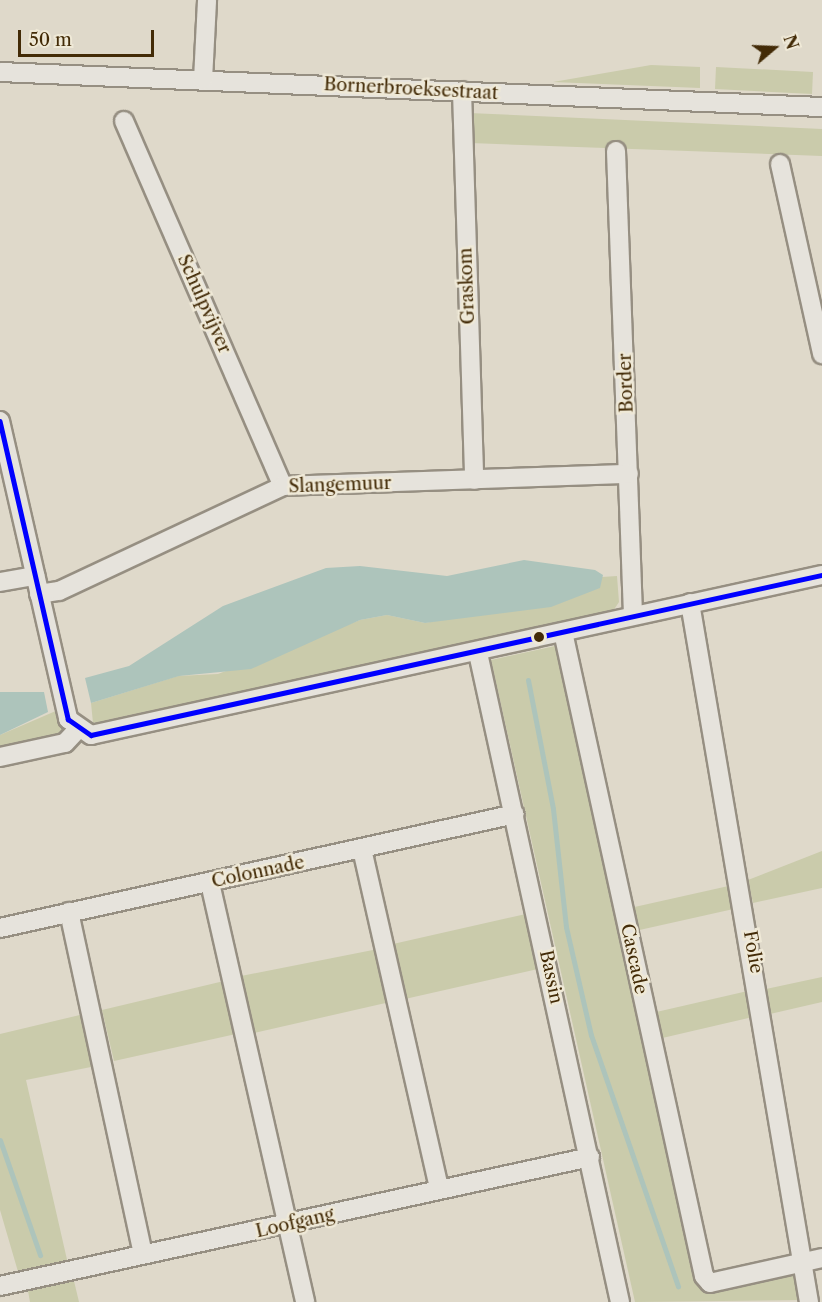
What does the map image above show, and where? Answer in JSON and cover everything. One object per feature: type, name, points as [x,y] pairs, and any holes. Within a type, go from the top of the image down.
[{"type":"street","points":[[203,80],[207,0]]},
{"type":"street","name":"Bornerbroeksestraat","points":[[0,72],[822,107]]},
{"type":"street","name":"Graskom","points":[[462,91],[474,480]]},
{"type":"street","name":"Schulpvijver","points":[[124,121],[283,486]]},
{"type":"street","name":"Border","points":[[616,151],[633,615]]},
{"type":"street","points":[[780,164],[822,354]]},
{"type":"street","points":[[1,431],[68,719],[78,729],[109,734],[478,653],[633,615],[822,575]]},
{"type":"street","name":"Slangemuur","points":[[0,582],[37,585],[59,591],[283,486],[629,474]]},
{"type":"street","name":"Folie","points":[[690,603],[813,1260],[810,1302]]},
{"type":"street","name":"Cascade","points":[[563,632],[701,1265],[710,1283],[813,1260]]},
{"type":"street","name":"Bassin","points":[[478,653],[620,1302]]},
{"type":"street","points":[[0,757],[65,743],[78,729]]},
{"type":"street","name":"Colonnade","points":[[0,927],[210,883],[515,814]]},
{"type":"street","points":[[362,849],[439,1190]]},
{"type":"street","points":[[210,883],[305,1302]]},
{"type":"street","points":[[69,912],[143,1254]]},
{"type":"street","name":"Loofgang","points":[[0,1286],[143,1254],[288,1226],[590,1157]]},
{"type":"green space","points":[[651,65],[700,67],[700,88],[553,82]]},
{"type":"green space","points":[[716,67],[813,72],[812,94],[715,89]]},
{"type":"green space","points":[[469,113],[822,129],[822,156],[470,143]]},
{"type":"green space","points":[[617,576],[619,602],[613,611],[93,723],[91,703],[178,676],[218,674],[360,620],[387,615],[425,623],[599,588],[602,577]]},
{"type":"green space","points":[[555,646],[696,1279],[709,1290],[798,1270],[804,1300],[635,1302],[491,660]]},
{"type":"green space","points":[[58,710],[63,733],[0,748],[0,735]]},
{"type":"green space","points":[[822,851],[822,888],[753,903],[748,880]]},
{"type":"green space","points":[[733,885],[738,908],[635,931],[630,908]]},
{"type":"green space","points":[[526,914],[538,969],[405,999],[393,944]]},
{"type":"green space","points":[[378,949],[390,1002],[254,1033],[241,976]]},
{"type":"green space","points":[[822,977],[822,1002],[770,1014],[766,989]]},
{"type":"green space","points":[[224,981],[236,1034],[114,1061],[102,1010]]},
{"type":"green space","points":[[752,990],[757,1016],[658,1039],[652,1013]]},
{"type":"green space","points":[[84,1014],[96,1066],[26,1080],[68,1264],[19,1275],[0,1210],[0,1034]]},
{"type":"green space","points":[[74,1281],[79,1302],[30,1302],[28,1291]]},
{"type":"shaded area","points":[[524,560],[595,570],[603,575],[600,588],[551,607],[425,623],[387,615],[360,620],[251,669],[179,676],[91,703],[85,678],[129,666],[223,606],[326,568],[360,566],[447,576]]},
{"type":"shaded area","points":[[0,692],[44,692],[48,712],[0,735]]},
{"type":"waterway","points":[[528,680],[553,809],[566,927],[591,1035],[678,1286]]},
{"type":"waterway","points":[[0,1140],[40,1255]]},
{"type":"transit line","points":[[0,421],[68,719],[91,735],[822,575]]}]
